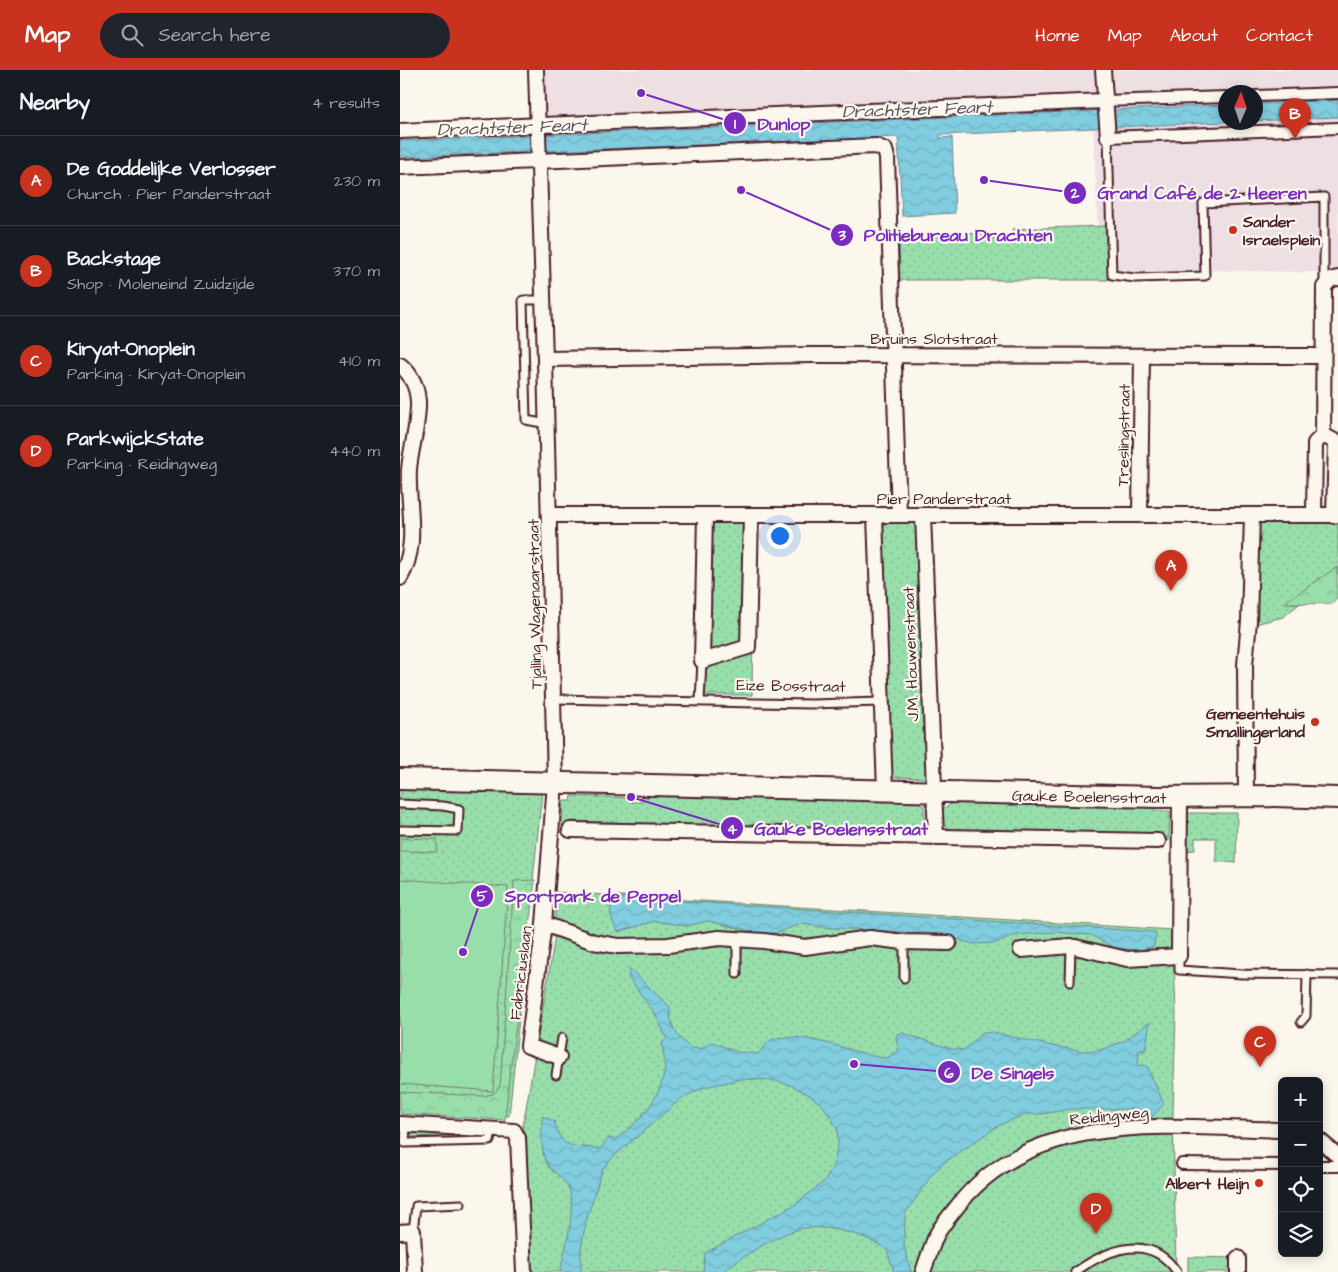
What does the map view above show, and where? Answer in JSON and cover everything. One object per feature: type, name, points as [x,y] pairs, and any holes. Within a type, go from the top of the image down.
[{"type":"main road","name":"Gauke Boelensstraat","points":[[400,779],[1180,798],[1246,796],[1338,798]]},
{"type":"street","name":"Tjalling Wagenaarstraat","points":[[536,70],[542,300],[546,359],[555,783]]},
{"type":"street","points":[[1103,70],[1107,134],[1338,128]]},
{"type":"street","points":[[1263,96],[1338,93]]},
{"type":"street","points":[[400,131],[537,129],[1218,97]]},
{"type":"street","points":[[400,166],[539,158],[876,146],[885,150],[887,158],[899,515]]},
{"type":"street","points":[[1314,515],[1315,443],[1323,435],[1324,288],[1330,280],[1338,278]]},
{"type":"street","name":"Bruins Slotstraat","points":[[546,359],[894,355],[1323,356]]},
{"type":"street","name":"Treslingstraat","points":[[1140,515],[1142,356]]},
{"type":"street","points":[[400,365],[412,377],[418,402],[409,477],[411,541],[409,558],[400,578]]},
{"type":"street","points":[[1323,435],[1336,442],[1336,516]]},
{"type":"street","points":[[702,661],[705,515]]},
{"type":"street","name":"Eize Bosstraat","points":[[702,661],[748,647],[751,515]]},
{"type":"street","name":"J.M. Houwenstraat","points":[[923,515],[932,792]]},
{"type":"street","points":[[1246,796],[1245,665],[1249,621],[1252,515]]},
{"type":"street","name":"Pier Panderstraat","points":[[549,516],[1336,516]]},
{"type":"street","name":"J.M. Houwenstraat","points":[[875,516],[885,791]]},
{"type":"street","name":"Fabriciuslaan","points":[[555,783],[544,924],[528,1046],[559,1057]]},
{"type":"street","points":[[932,792],[936,838]]},
{"type":"street","points":[[1021,950],[1071,946],[1127,959],[1179,956],[1180,798]]},
{"type":"street","points":[[570,830],[1158,841]]},
{"type":"street","points":[[544,924],[594,942],[618,946],[668,945],[719,938],[805,946],[870,938],[904,942],[949,943]]},
{"type":"street","name":"Reidingweg","points":[[923,1272],[937,1236],[966,1194],[1005,1162],[1053,1140],[1088,1132],[1122,1128],[1182,1127],[1278,1130]]},
{"type":"street","points":[[403,1129],[493,1129],[514,1132],[518,1138],[524,1272]]},
{"type":"street","points":[[1323,1143],[1338,1156]]},
{"type":"street","points":[[1182,1164],[1278,1165]]},
{"type":"street","points":[[1323,1166],[1338,1166]]},
{"type":"street","points":[[406,1231],[415,1272]]},
{"type":"lane","points":[[1107,134],[1112,275],[1135,278],[1205,276],[1203,203],[1324,198],[1324,288]]},
{"type":"lane","points":[[542,300],[523,300],[526,420],[547,424]]},
{"type":"lane","points":[[700,701],[702,661]]},
{"type":"lane","name":"Eize Bosstraat","points":[[554,699],[812,704],[881,702]]},
{"type":"lane","points":[[400,804],[443,806],[459,809],[458,830],[400,830]]},
{"type":"lane","points":[[737,974],[738,939]]},
{"type":"lane","points":[[904,942],[904,978]]},
{"type":"lane","points":[[1070,982],[1071,946]]},
{"type":"lane","points":[[1179,956],[1179,970],[1338,975]]},
{"type":"lane","points":[[1301,1022],[1306,1016],[1307,974]]},
{"type":"lane","points":[[556,1075],[562,1038]]},
{"type":"lane","points":[[1338,1156],[1338,1175]]},
{"type":"lane","points":[[406,1231],[416,1206],[462,1204]]},
{"type":"lane","points":[[1075,1272],[1106,1254],[1149,1248],[1165,1256],[1177,1272]]},
{"type":"shaded area","points":[[543,70],[1338,70],[1338,273],[1206,270],[1127,273],[1106,269],[1099,257],[1092,94],[949,102],[545,118]]},
{"type":"green space","points":[[1105,226],[1108,280],[900,280],[899,235],[966,232],[1012,243],[1012,229]]},
{"type":"green space","points":[[707,518],[754,518],[752,695],[703,695]]},
{"type":"green space","points":[[1338,519],[1338,573],[1283,617],[1255,624],[1257,522]]},
{"type":"green space","points":[[912,521],[918,531],[927,778],[889,777],[881,530],[887,522]]},
{"type":"green space","points":[[1337,567],[1337,597],[1332,604],[1284,603]]},
{"type":"green space","points":[[400,789],[542,792],[509,1116],[400,1111]]},
{"type":"green space","points":[[641,794],[918,799],[924,807],[925,826],[915,831],[571,821],[569,825],[562,826],[563,801],[571,801],[572,796],[632,798],[632,802],[641,802]]},
{"type":"green space","points":[[957,801],[1154,805],[1155,811],[1170,811],[1169,841],[951,832],[943,823],[942,809]]},
{"type":"green space","points":[[1185,813],[1237,813],[1236,863],[1216,861],[1216,838],[1195,838],[1195,850],[1184,851]]},
{"type":"green space","points":[[400,838],[437,839],[437,852],[400,851]]},
{"type":"green space","points":[[400,879],[508,887],[493,1091],[400,1084]]},
{"type":"green space","points":[[535,880],[505,1120],[400,1114],[400,1092],[483,1096],[493,1094],[500,1087],[514,881]]},
{"type":"green space","points":[[556,892],[1173,930],[1176,1014],[1173,1114],[1176,1272],[530,1272],[523,1126],[554,942]]},
{"type":"green space","points":[[406,1129],[481,1135],[407,1137]]},
{"type":"green space","points":[[1188,1257],[1236,1258],[1235,1272],[1188,1272]]},
{"type":"water","points":[[1338,100],[1338,117],[1263,121],[1263,104]]},
{"type":"water","points":[[1218,105],[1218,122],[940,135],[940,138],[952,137],[955,213],[902,216],[898,137],[400,157],[400,141]]},
{"type":"water","points":[[611,898],[1156,932],[1154,946],[1139,951],[1113,947],[1091,935],[1054,932],[1017,935],[996,943],[973,944],[941,934],[831,928],[801,924],[776,933],[759,933],[708,921],[687,926],[655,921],[618,932],[610,912]]},
{"type":"water","points":[[629,968],[670,1007],[671,1020],[675,1030],[691,1048],[701,1049],[712,1042],[738,1052],[758,1054],[771,1040],[781,1037],[794,1037],[823,1042],[887,1058],[899,1050],[897,1034],[902,1033],[952,1049],[964,1050],[981,1034],[991,1032],[1052,1046],[1082,1051],[1097,1051],[1124,1041],[1150,1022],[1145,1051],[1139,1050],[1138,1065],[1147,1066],[1164,1104],[1151,1118],[1146,1112],[1135,1109],[1071,1109],[1042,1114],[1026,1114],[998,1126],[945,1162],[933,1173],[905,1214],[904,1246],[911,1272],[894,1272],[887,1250],[870,1240],[838,1230],[807,1228],[799,1229],[776,1238],[751,1252],[723,1272],[703,1272],[705,1253],[794,1205],[825,1181],[834,1164],[838,1143],[837,1128],[824,1107],[811,1096],[793,1086],[772,1080],[742,1079],[705,1087],[682,1098],[613,1157],[602,1170],[586,1221],[581,1249],[581,1272],[560,1272],[569,1232],[570,1192],[566,1183],[552,1170],[544,1157],[542,1116],[554,1121],[561,1138],[570,1145],[600,1149],[609,1138],[615,1139],[641,1117],[654,1099],[663,1079],[665,1068],[662,1044],[667,1038],[655,1014],[629,978]]},
{"type":"place","name":"Dunlop","points":[[641,93]]},
{"type":"place","name":"Backstage","points":[[1295,139]]},
{"type":"place","name":"Grand Café de 2 Heeren","points":[[984,180]]},
{"type":"place","name":"Politiebureau Drachten","points":[[741,190]]},
{"type":"place","name":"Sander Israelsplein","points":[[1233,230]]},
{"type":"place","name":"De Goddelijke Verlosser","points":[[1171,591]]},
{"type":"place","name":"Gemeentehuis Smallingerland","points":[[1315,722]]},
{"type":"place","name":"Gauke Boelensstraat","points":[[631,797]]},
{"type":"place","name":"Sportpark de Peppel","points":[[463,952]]},
{"type":"place","name":"De Singels","points":[[854,1064]]},
{"type":"place","name":"Kiryat-Onoplein","points":[[1260,1067]]},
{"type":"place","name":"Albert Heijn","points":[[1259,1183]]},
{"type":"place","name":"ParkwijckState","points":[[1096,1234]]},
{"type":"water label","name":"Drachtster Feart","points":[[917,109]]},
{"type":"water label","name":"Drachtster Feart","points":[[512,127]]}]
